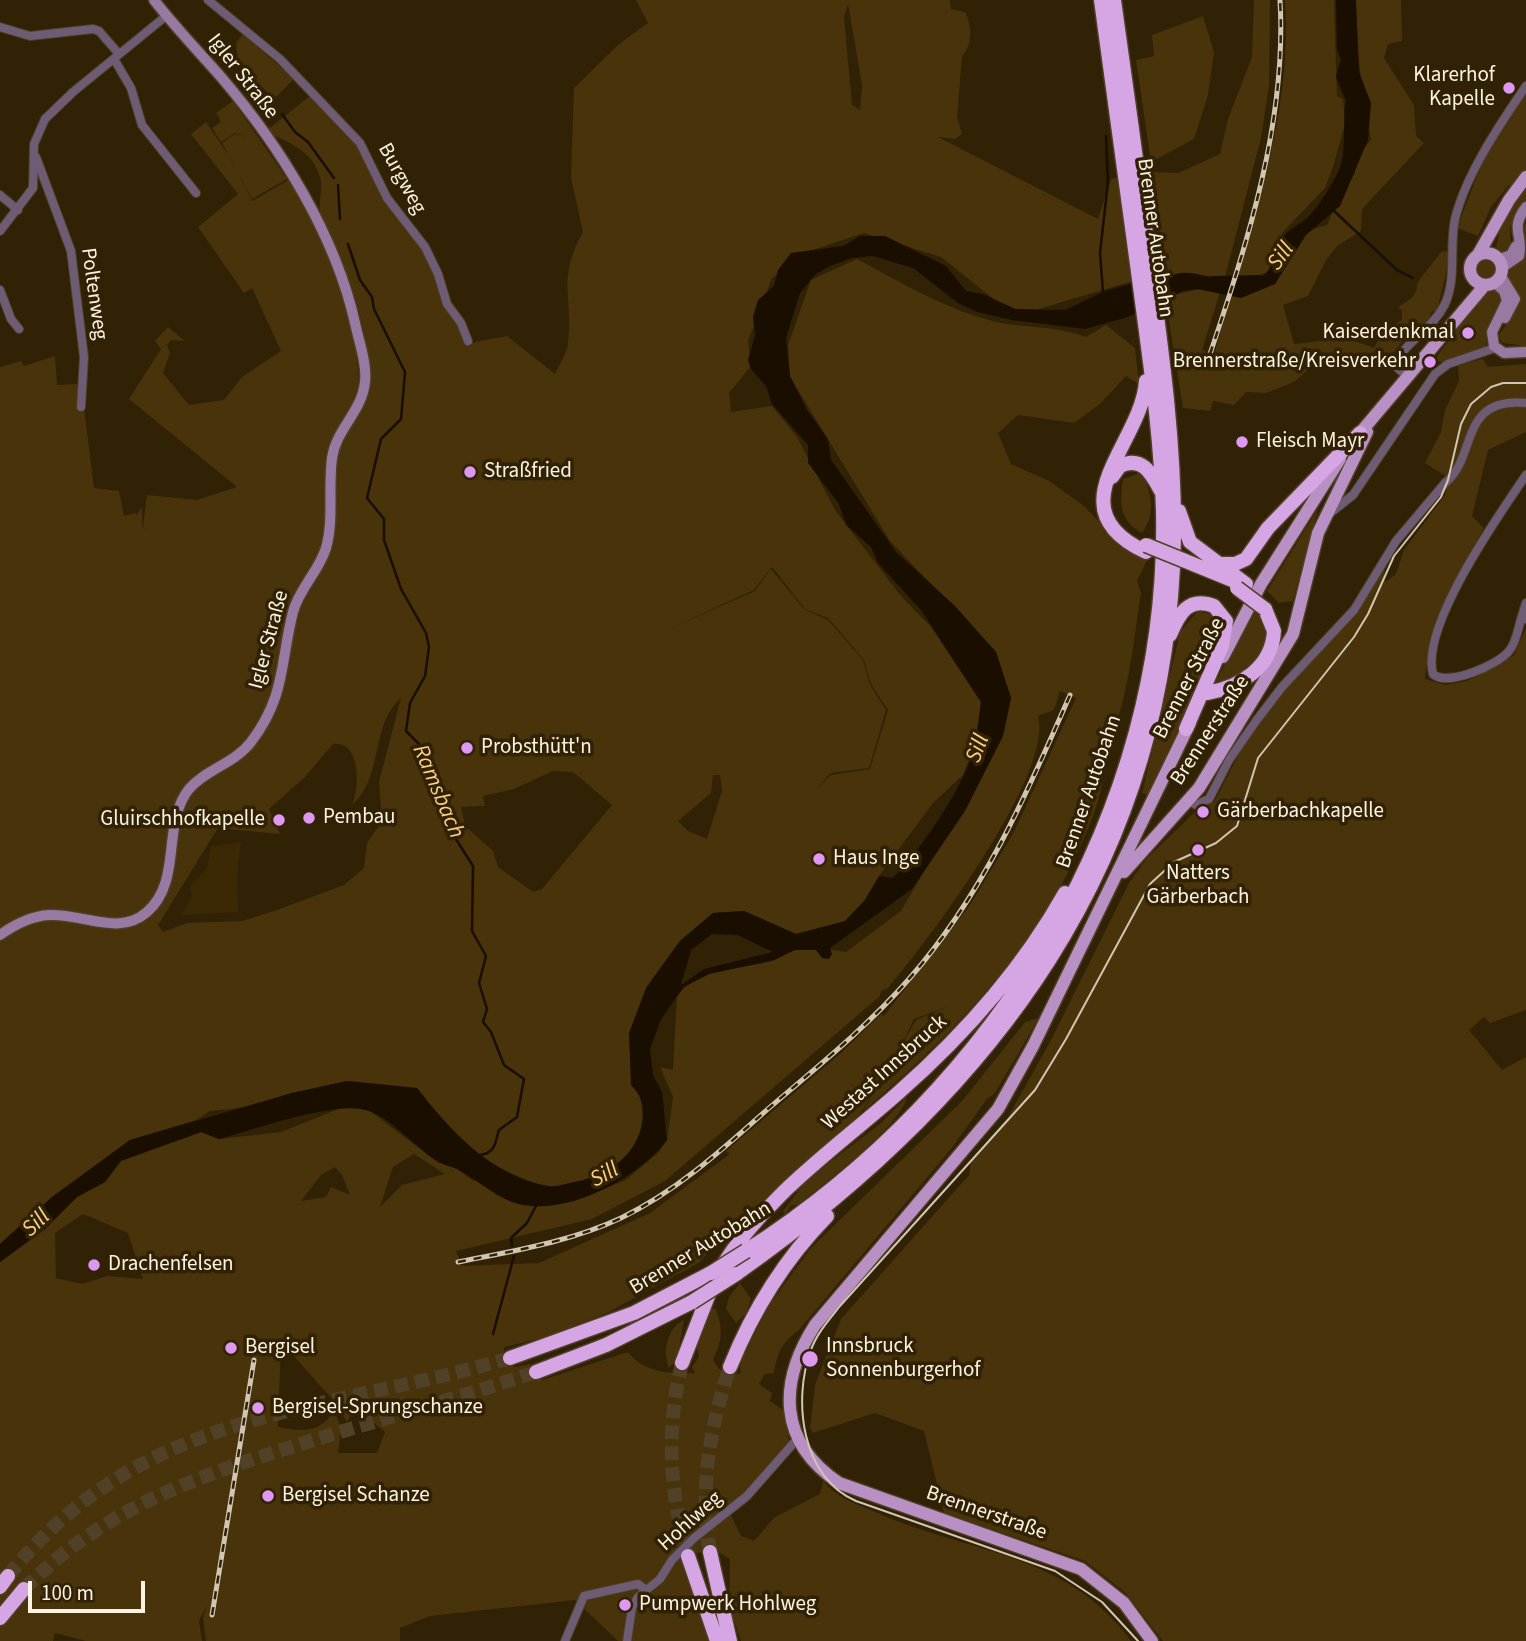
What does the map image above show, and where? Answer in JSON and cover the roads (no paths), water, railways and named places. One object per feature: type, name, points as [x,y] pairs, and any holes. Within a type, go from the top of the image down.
[{"type":"highway","name":"Brenner Autobahn","points":[[536,1372],[606,1345],[692,1302],[736,1274],[836,1199],[897,1145],[956,1086],[1008,1023],[1065,934],[1104,857],[1124,806],[1155,700],[1173,568],[1168,492],[1148,345],[1133,188],[1101,0]]},
{"type":"highway","name":"Brenner Autobahn","points":[[1114,0],[1155,399]]},
{"type":"highway","points":[[1155,399],[1135,425],[1106,475],[1102,499],[1106,516],[1126,541],[1240,583]]},
{"type":"highway","points":[[1221,564],[1235,564],[1245,559],[1268,528],[1360,433]]},
{"type":"highway","points":[[1146,549],[1124,532],[1113,518],[1108,497],[1110,480],[1121,466],[1137,463],[1147,469],[1168,492],[1190,541],[1221,564],[1268,607],[1283,627],[1280,655]]},
{"type":"highway","name":"Brenner Autobahn","points":[[510,1358],[634,1313],[711,1273],[746,1251],[795,1217],[867,1157],[951,1075],[981,1039],[1019,988],[1054,933],[1080,885],[1113,805],[1136,732],[1153,644],[1168,492]]},
{"type":"highway","points":[[1163,653],[1177,620],[1186,607],[1205,603],[1222,612],[1227,624],[1226,636],[1186,729]]},
{"type":"highway","points":[[1207,693],[1237,685],[1257,671],[1265,661],[1274,631],[1268,607]]},
{"type":"highway","name":"Westast Innsbruck","points":[[682,1363],[701,1309],[734,1247],[789,1186],[920,1073],[985,1007],[1052,916],[1113,805]]},
{"type":"highway","points":[[730,1367],[757,1308],[794,1254],[897,1145]]},
{"type":"highway","points":[[710,1552],[730,1641]]},
{"type":"highway","points":[[688,1556],[717,1641]]},
{"type":"highway","points":[[4,1613],[24,1589]]},
{"type":"main road","name":"Igler Straße","points":[[0,935],[15,925],[47,915],[105,923],[128,923],[146,914],[155,904],[165,882],[174,825],[184,797],[192,786],[243,751],[260,728],[278,691],[296,605],[323,555],[328,540],[334,448],[363,392],[364,369],[352,310],[335,259],[318,221],[243,105],[154,0]]},
{"type":"main road","points":[[1526,177],[1496,224],[1491,270],[1507,301],[1493,329],[1495,348],[1504,353],[1526,352]]},
{"type":"main road","points":[[1491,270],[1519,256],[1521,247],[1517,240],[1517,223],[1526,207]]},
{"type":"main road","name":"Brenner Straße","points":[[1106,898],[1249,604],[1360,433],[1464,310],[1491,270]]},
{"type":"main road","name":"Brenner Straße","points":[[1280,655],[1299,618],[1307,569],[1326,516],[1351,460],[1381,408]]},
{"type":"main road","name":"Brennerstraße","points":[[1168,824],[1189,801],[1231,739],[1280,655]]},
{"type":"main road","points":[[1147,810],[1154,824],[1168,824]]},
{"type":"main road","points":[[794,1442],[793,1380],[801,1350],[819,1319],[940,1179],[1010,1077],[1050,1009],[1106,898],[1131,862],[1168,824]]},
{"type":"main road","name":"Brennerstraße","points":[[794,1442],[818,1466],[844,1486],[1081,1569],[1124,1603],[1152,1641]]},
{"type":"street","name":"Burgweg","points":[[208,0],[281,59],[360,143],[387,198],[425,247],[438,274],[447,304],[461,323],[468,341]]},
{"type":"street","points":[[1,228],[18,210],[35,184],[36,136],[52,112],[166,16]]},
{"type":"street","points":[[0,27],[30,37],[93,29],[99,31],[117,56],[131,88],[142,125],[196,193]]},
{"type":"street","points":[[1408,377],[1394,365],[1435,320],[1446,302],[1458,212],[1487,146],[1526,86]]},
{"type":"street","name":"Poltenweg","points":[[34,151],[71,251],[84,357],[82,407]]},
{"type":"street","points":[[0,195],[18,210]]},
{"type":"street","points":[[0,289],[11,319],[19,329]]},
{"type":"street","points":[[1326,516],[1353,495],[1435,374],[1448,364],[1495,348]]},
{"type":"street","points":[[1189,801],[1196,805],[1209,799],[1218,777],[1282,687],[1354,610],[1396,541],[1455,475],[1466,443],[1483,414],[1506,403],[1526,403]]},
{"type":"street","points":[[1526,475],[1464,570],[1436,640],[1432,671],[1439,679],[1456,679],[1504,655],[1511,649],[1523,619],[1526,603]]},
{"type":"street","name":"Hohlweg","points":[[627,1641],[632,1608],[646,1590],[694,1538],[747,1496],[794,1442]]},
{"type":"street","points":[[565,1641],[584,1596],[638,1584],[646,1590]]},
{"type":"water","points":[[1336,0],[1356,0],[1359,72],[1371,103],[1368,140],[1340,206],[1306,235],[1275,284],[1241,298],[1197,289],[1183,291],[1128,317],[1085,329],[1012,320],[977,312],[958,303],[913,268],[873,256],[852,258],[830,266],[816,274],[800,293],[786,338],[790,376],[807,410],[828,439],[831,460],[896,552],[955,606],[996,652],[1011,698],[1003,736],[965,811],[912,889],[830,948],[832,954],[829,959],[822,958],[816,950],[795,950],[774,960],[709,974],[684,987],[661,1019],[650,1049],[653,1075],[662,1092],[667,1140],[654,1155],[618,1182],[597,1192],[575,1201],[532,1206],[505,1199],[457,1169],[437,1161],[386,1120],[369,1111],[355,1108],[317,1112],[219,1139],[201,1132],[121,1161],[105,1182],[77,1197],[45,1229],[0,1262],[0,1244],[52,1197],[130,1140],[292,1093],[347,1081],[417,1088],[458,1135],[474,1149],[509,1173],[528,1181],[558,1186],[582,1180],[607,1170],[627,1155],[640,1133],[643,1119],[641,1100],[631,1085],[629,1033],[646,988],[680,941],[713,913],[744,911],[796,934],[845,921],[865,900],[879,876],[893,878],[929,834],[962,778],[977,734],[981,702],[921,610],[878,563],[871,547],[846,525],[839,504],[808,463],[808,445],[772,404],[766,386],[751,369],[748,360],[755,335],[753,317],[758,300],[774,286],[778,270],[791,253],[843,246],[860,236],[885,236],[946,266],[966,291],[983,294],[1015,309],[1065,310],[1105,291],[1161,275],[1167,278],[1189,273],[1236,283],[1259,279],[1270,267],[1283,238],[1307,218],[1321,201],[1341,164],[1346,101],[1336,77],[1341,59],[1337,50]],"holes":[[[712,934],[738,935],[773,952],[704,969],[681,985],[691,950]]]},
{"type":"waterway","name":"Ramsbach","points":[[282,114],[295,132],[308,142],[334,178]]},
{"type":"waterway","points":[[1103,292],[1100,253],[1108,182],[1106,136]]},
{"type":"waterway","name":"Ramsbach","points":[[338,185],[340,219]]},
{"type":"waterway","points":[[1333,210],[1397,270],[1413,278]]},
{"type":"waterway","name":"Ramsbach","points":[[348,244],[360,280],[372,297],[374,309],[405,372],[401,419],[381,439],[367,498],[384,519],[384,540],[401,589],[426,633],[429,647],[425,676],[410,703],[406,731],[419,744],[419,755],[434,796],[445,800],[449,828],[473,866],[472,931],[486,956],[479,983],[487,1009],[483,1022],[491,1032],[504,1065],[524,1079],[517,1117],[499,1130],[492,1149],[480,1155]]},
{"type":"waterway","name":"Sill","points":[[1214,283],[1260,282]]},
{"type":"waterway","points":[[512,1246],[511,1238],[527,1223],[536,1206]]},
{"type":"waterway","points":[[493,1334],[514,1256]]},
{"type":"tunnel","points":[[8,1576],[61,1520],[117,1479],[176,1448],[239,1425],[304,1407],[440,1377],[510,1358]]},
{"type":"tunnel","points":[[682,1363],[674,1412],[672,1460],[677,1508],[688,1556]]},
{"type":"tunnel","points":[[710,1552],[706,1505],[708,1458],[730,1367]]},
{"type":"tunnel","points":[[24,1589],[58,1558],[93,1532],[130,1510],[207,1475],[536,1372]]},
{"type":"tram line","points":[[1138,1641],[1102,1602],[1055,1571],[856,1501],[838,1490],[824,1475],[813,1457],[806,1436],[802,1392],[811,1350],[820,1332],[840,1306],[1035,1090],[1066,1039],[1150,884],[1174,862],[1216,843],[1237,826],[1258,758],[1354,637],[1368,614],[1394,556],[1441,497],[1448,480],[1461,424],[1471,404],[1491,387],[1503,383],[1526,383]]},
{"type":"railway","points":[[1210,354],[1251,224],[1271,135],[1281,45],[1280,0]]},
{"type":"railway","points":[[458,1262],[562,1240],[602,1226],[642,1207],[717,1154],[859,1030],[909,979],[959,914],[1019,807],[1070,695]]},
{"type":"railway","points":[[212,1615],[254,1360]]},
{"type":"place","name":"Klarerhof Kapelle","points":[[1509,88]]},
{"type":"place","name":"Kaiserdenkmal","points":[[1468,333]]},
{"type":"place","name":"Brennerstraße/Kreisverkehr","points":[[1430,362]]},
{"type":"place","name":"Fleisch Mayr","points":[[1242,442]]},
{"type":"place","name":"Straßfried","points":[[470,472]]},
{"type":"place","name":"Probsthütt'n","points":[[467,748]]},
{"type":"place","name":"Gärberbachkapelle","points":[[1203,812]]},
{"type":"place","name":"Pembau","points":[[309,818]]},
{"type":"place","name":"Gluirschhofkapelle","points":[[279,820]]},
{"type":"place","name":"Natters Gärberbach","points":[[1198,850]]},
{"type":"place","name":"Haus Inge","points":[[819,859]]},
{"type":"place","name":"Drachenfelsen","points":[[94,1265]]},
{"type":"place","name":"Bergisel","points":[[231,1348]]},
{"type":"place","name":"Innsbruck Sonnenburgerhof","points":[[810,1359]]},
{"type":"place","name":"Bergisel-Sprungschanze","points":[[258,1408]]},
{"type":"place","name":"Bergisel Schanze","points":[[268,1496]]},
{"type":"place","name":"Pumpwerk Hohlweg","points":[[625,1605]]}]
